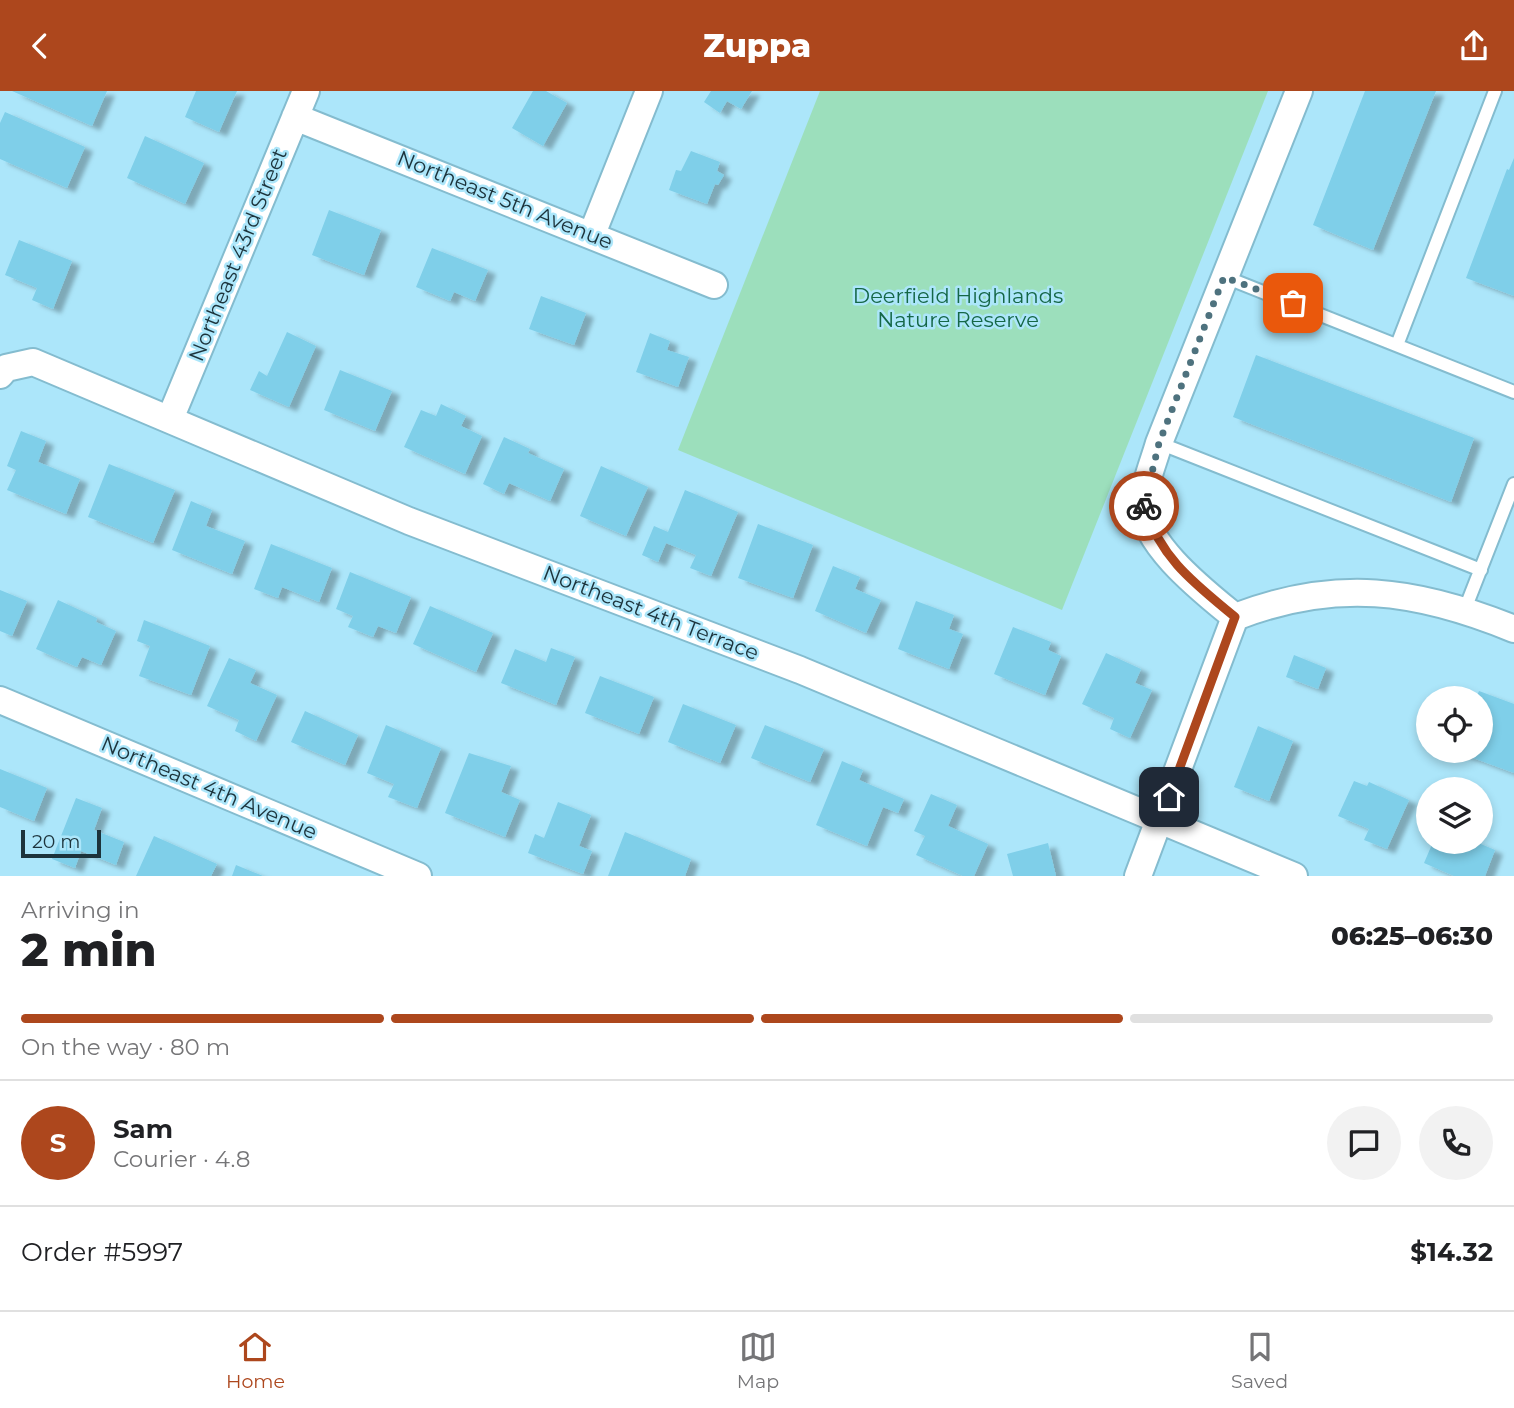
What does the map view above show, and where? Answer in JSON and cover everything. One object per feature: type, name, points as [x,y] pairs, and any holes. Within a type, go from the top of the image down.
[{"type":"street","name":"Northeast 43rd Street","points":[[170,419],[306,91]]},
{"type":"street","points":[[592,234],[649,91]]},
{"type":"street","points":[[1235,617],[1184,575],[1154,536],[1143,503],[1159,443],[1299,91]]},
{"type":"street","name":"Northeast 5th Avenue","points":[[295,117],[714,285]]},
{"type":"street","name":"Northeast 4th Terrace","points":[[3,371],[33,362],[409,521],[800,670],[1294,876]]},
{"type":"street","points":[[1138,876],[1235,617],[1276,601],[1328,592],[1381,592],[1465,609],[1514,629]]},
{"type":"street","name":"Northeast 4th Avenue","points":[[0,700],[418,876]]},
{"type":"lane","points":[[1397,345],[1495,91]]},
{"type":"lane","points":[[1224,277],[1514,392]]},
{"type":"lane","points":[[1159,443],[1480,570]]},
{"type":"lane","points":[[1465,609],[1514,484]]},
{"type":"green space","name":"Deerfield Highlands Nature Reserve","points":[[820,91],[1268,91],[1062,610],[678,450]]},
{"type":"building","points":[[12,91],[107,91],[92,126]]},
{"type":"building","points":[[196,91],[237,91],[219,132],[185,117]]},
{"type":"building","points":[[533,91],[546,91],[567,103],[543,146],[512,128]]},
{"type":"building","points":[[711,91],[752,91],[741,109],[727,101],[720,113],[704,102]]},
{"type":"building","points":[[1365,91],[1436,91],[1373,250],[1313,225]]},
{"type":"building","points":[[5,112],[85,147],[67,188],[0,159],[0,123]]},
{"type":"building","points":[[145,136],[204,163],[185,204],[127,178]]},
{"type":"building","points":[[691,151],[720,162],[717,171],[724,175],[718,185],[715,184],[707,204],[669,190],[676,170],[681,171]]},
{"type":"building","points":[[1514,158],[1514,296],[1466,278],[1507,169],[1509,170]]},
{"type":"building","points":[[329,210],[381,230],[364,275],[312,255]]},
{"type":"building","points":[[19,240],[72,261],[53,309],[32,300],[37,288],[5,275]]},
{"type":"building","points":[[432,248],[488,270],[475,301],[454,292],[450,301],[416,287]]},
{"type":"building","points":[[541,296],[586,313],[574,345],[529,329]]},
{"type":"building","points":[[287,332],[316,346],[289,407],[250,390],[259,371],[267,376]]},
{"type":"building","points":[[650,333],[670,341],[667,350],[689,357],[678,387],[636,372]]},
{"type":"building","points":[[1256,355],[1474,438],[1451,502],[1233,417]]},
{"type":"building","points":[[340,370],[392,391],[375,431],[324,410]]},
{"type":"building","points":[[441,404],[466,416],[461,426],[482,436],[465,474],[404,447],[421,410],[436,416]]},
{"type":"building","points":[[21,431],[46,441],[38,462],[80,479],[66,514],[7,490],[16,470],[7,466]]},
{"type":"building","points":[[504,437],[530,449],[528,453],[564,469],[550,501],[509,483],[504,494],[483,484]]},
{"type":"building","points":[[109,464],[175,490],[153,543],[88,517]]},
{"type":"building","points":[[601,466],[648,487],[626,536],[580,516]]},
{"type":"building","points":[[685,490],[738,512],[711,576],[690,568],[696,555],[666,543],[658,562],[642,555],[654,526],[668,532]]},
{"type":"building","points":[[191,501],[212,510],[206,526],[245,541],[232,574],[172,550]]},
{"type":"building","points":[[758,524],[813,545],[793,598],[738,578]]},
{"type":"building","points":[[271,544],[332,568],[319,602],[282,587],[278,598],[254,589]]},
{"type":"building","points":[[833,566],[860,577],[855,589],[881,600],[866,633],[815,611]]},
{"type":"building","points":[[350,572],[411,597],[396,633],[378,626],[373,637],[348,627],[353,616],[336,609]]},
{"type":"building","points":[[0,590],[27,601],[12,636],[0,631]]},
{"type":"building","points":[[58,600],[97,618],[96,622],[116,631],[101,665],[82,657],[77,667],[36,649]]},
{"type":"building","points":[[916,601],[954,615],[949,629],[963,634],[949,669],[898,649]]},
{"type":"building","points":[[430,606],[493,633],[476,672],[413,644]]},
{"type":"building","points":[[144,620],[210,646],[191,695],[139,676],[150,646],[137,641]]},
{"type":"building","points":[[1013,627],[1051,642],[1048,650],[1061,656],[1045,695],[994,674]]},
{"type":"building","points":[[551,648],[575,657],[556,705],[501,683],[515,649],[546,662]]},
{"type":"building","points":[[1106,653],[1141,669],[1135,683],[1152,690],[1130,738],[1110,729],[1114,718],[1082,704]]},
{"type":"building","points":[[1294,655],[1326,668],[1318,689],[1286,677]]},
{"type":"building","points":[[229,658],[256,670],[250,683],[277,695],[256,741],[235,731],[239,720],[207,706]]},
{"type":"building","points":[[600,676],[654,697],[639,734],[585,713]]},
{"type":"building","points":[[1493,696],[1514,704],[1514,773],[1487,763],[1493,763]]},
{"type":"building","points":[[683,704],[736,725],[720,763],[668,742]]},
{"type":"building","points":[[305,711],[358,735],[345,765],[291,742]]},
{"type":"building","points":[[386,725],[441,748],[417,808],[388,797],[394,784],[367,773]]},
{"type":"building","points":[[765,725],[824,749],[810,782],[751,758]]},
{"type":"building","points":[[1258,726],[1293,741],[1269,801],[1234,787]]},
{"type":"building","points":[[469,753],[511,766],[501,792],[520,800],[505,837],[445,813]]},
{"type":"building","points":[[842,761],[863,770],[859,780],[904,799],[898,813],[883,807],[867,846],[816,825]]},
{"type":"building","points":[[0,769],[47,788],[34,821],[0,807]]},
{"type":"building","points":[[1354,781],[1367,786],[1369,782],[1409,800],[1387,849],[1364,840],[1369,829],[1338,816]]},
{"type":"building","points":[[931,794],[957,805],[948,826],[988,844],[974,876],[963,876],[916,855],[925,836],[914,831]]},
{"type":"building","points":[[76,798],[102,808],[94,830],[124,842],[116,865],[81,851],[75,868],[52,859]]},
{"type":"building","points":[[558,802],[591,815],[579,846],[592,851],[583,874],[528,853],[535,834],[544,838]]},
{"type":"building","points":[[625,832],[691,859],[685,876],[608,876]]},
{"type":"building","points":[[154,836],[217,864],[211,876],[136,876]]},
{"type":"building","points":[[1048,843],[1056,876],[1013,876],[1007,854]]},
{"type":"building","points":[[1493,849],[1495,850],[1485,876],[1454,876],[1424,863],[1428,854],[1493,854]]},
{"type":"building","points":[[236,865],[263,876],[232,876]]},
{"type":"way so far","points":[[1144,506],[1159,443],[1224,277],[1293,303]]},
{"type":"route","points":[[1144,506],[1154,536],[1184,575],[1235,617],[1169,797]]}]
